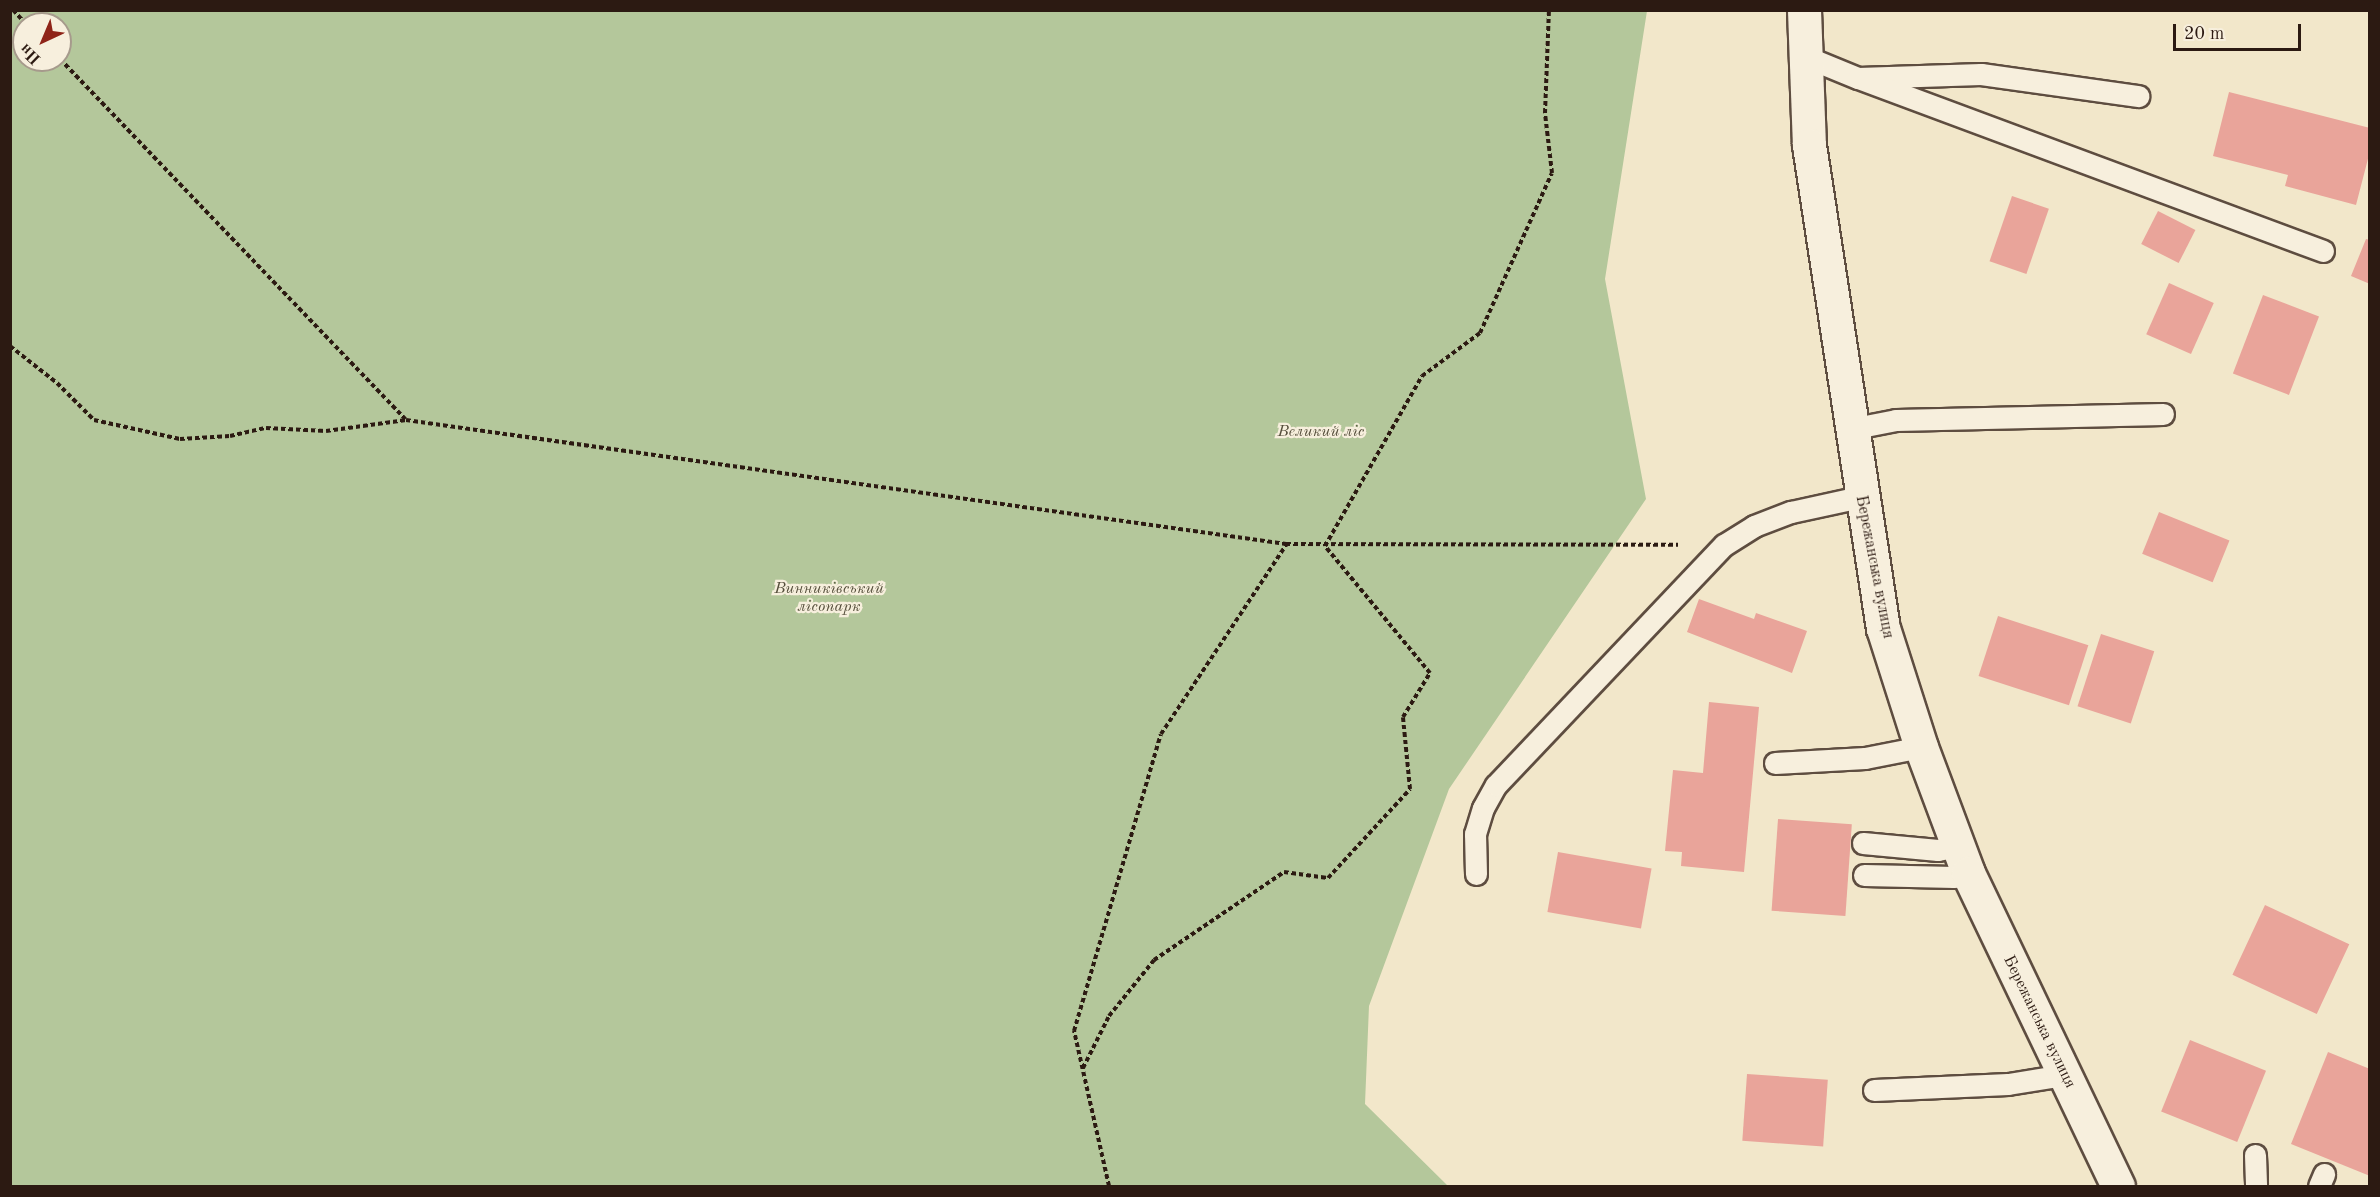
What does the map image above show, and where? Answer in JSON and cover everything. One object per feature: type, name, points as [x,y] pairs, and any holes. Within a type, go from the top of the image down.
[{"type":"street","name":"Бережанська вулиця","points":[[1804,10],[1809,145],[1860,497],[1883,628],[1921,747],[1962,860],[2118,1186]]},
{"type":"lane","points":[[1804,56],[2323,251]]},
{"type":"lane","points":[[1858,78],[1981,74],[2138,96]]},
{"type":"lane","points":[[1850,429],[1896,420],[2163,414]]},
{"type":"lane","points":[[1476,874],[1475,834],[1483,808],[1496,785],[1724,545],[1754,526],[1791,512],[1860,497]]},
{"type":"lane","points":[[1774,763],[1865,758],[1921,747]]},
{"type":"lane","points":[[1863,843],[1938,850],[1962,860],[1954,877],[1864,875]]},
{"type":"lane","points":[[1874,1090],[2008,1083],[2064,1075]]},
{"type":"lane","points":[[2255,1155],[2256,1186]]},
{"type":"path","points":[[1325,546],[1422,376],[1480,333],[1552,173],[1545,113],[1549,10]]},
{"type":"path","points":[[72,72],[406,420]]},
{"type":"path","points":[[10,346],[57,383],[94,420],[180,439],[230,436],[266,428],[326,431],[406,420],[1286,544],[1325,546],[1724,545]]},
{"type":"path","points":[[1109,1186],[1074,1031],[1161,734],[1286,544]]},
{"type":"path","points":[[1083,1068],[1109,1016],[1154,960],[1284,872],[1328,878],[1410,789],[1403,717],[1430,673],[1325,546]]},
{"type":"green space","name":"Великий ліс","points":[[10,11],[1647,11],[1605,279],[1646,499],[1449,789],[1369,1006],[1365,1104],[1448,1186],[11,1186]]},
{"type":"building","points":[[2229,92],[2370,128],[2370,151],[2356,205],[2285,186],[2288,175],[2213,156]]},
{"type":"building","points":[[2012,196],[2049,209],[2026,274],[1990,261]]},
{"type":"building","points":[[2158,211],[2195,230],[2179,263],[2141,244]]},
{"type":"building","points":[[2366,239],[2370,240],[2370,284],[2351,276]]},
{"type":"building","points":[[2169,283],[2214,303],[2191,354],[2146,334]]},
{"type":"building","points":[[2263,295],[2319,317],[2289,395],[2233,373]]},
{"type":"building","points":[[2159,512],[2229,540],[2213,582],[2142,554]]},
{"type":"building","points":[[1699,599],[1754,619],[1756,613],[1807,631],[1792,673],[1687,632]]},
{"type":"building","points":[[1998,616],[2088,645],[2069,705],[1979,676]]},
{"type":"building","points":[[2101,634],[2154,651],[2131,724],[2078,706]]},
{"type":"building","points":[[1709,702],[1759,707],[1744,872],[1681,866],[1682,852],[1665,851],[1673,770],[1703,773]]},
{"type":"building","points":[[1778,819],[1852,824],[1845,916],[1772,911]]},
{"type":"building","points":[[1558,852],[1652,868],[1641,929],[1547,912]]},
{"type":"building","points":[[2265,905],[2349,944],[2317,1014],[2232,975]]},
{"type":"building","points":[[2190,1040],[2266,1071],[2237,1142],[2161,1111]]},
{"type":"building","points":[[2328,1052],[2370,1069],[2370,1176],[2291,1144]]},
{"type":"building","points":[[1747,1074],[1828,1080],[1823,1146],[1742,1141]]},
{"type":"park label","name":"Винниківський лісопарк","points":[[829,598]]}]
